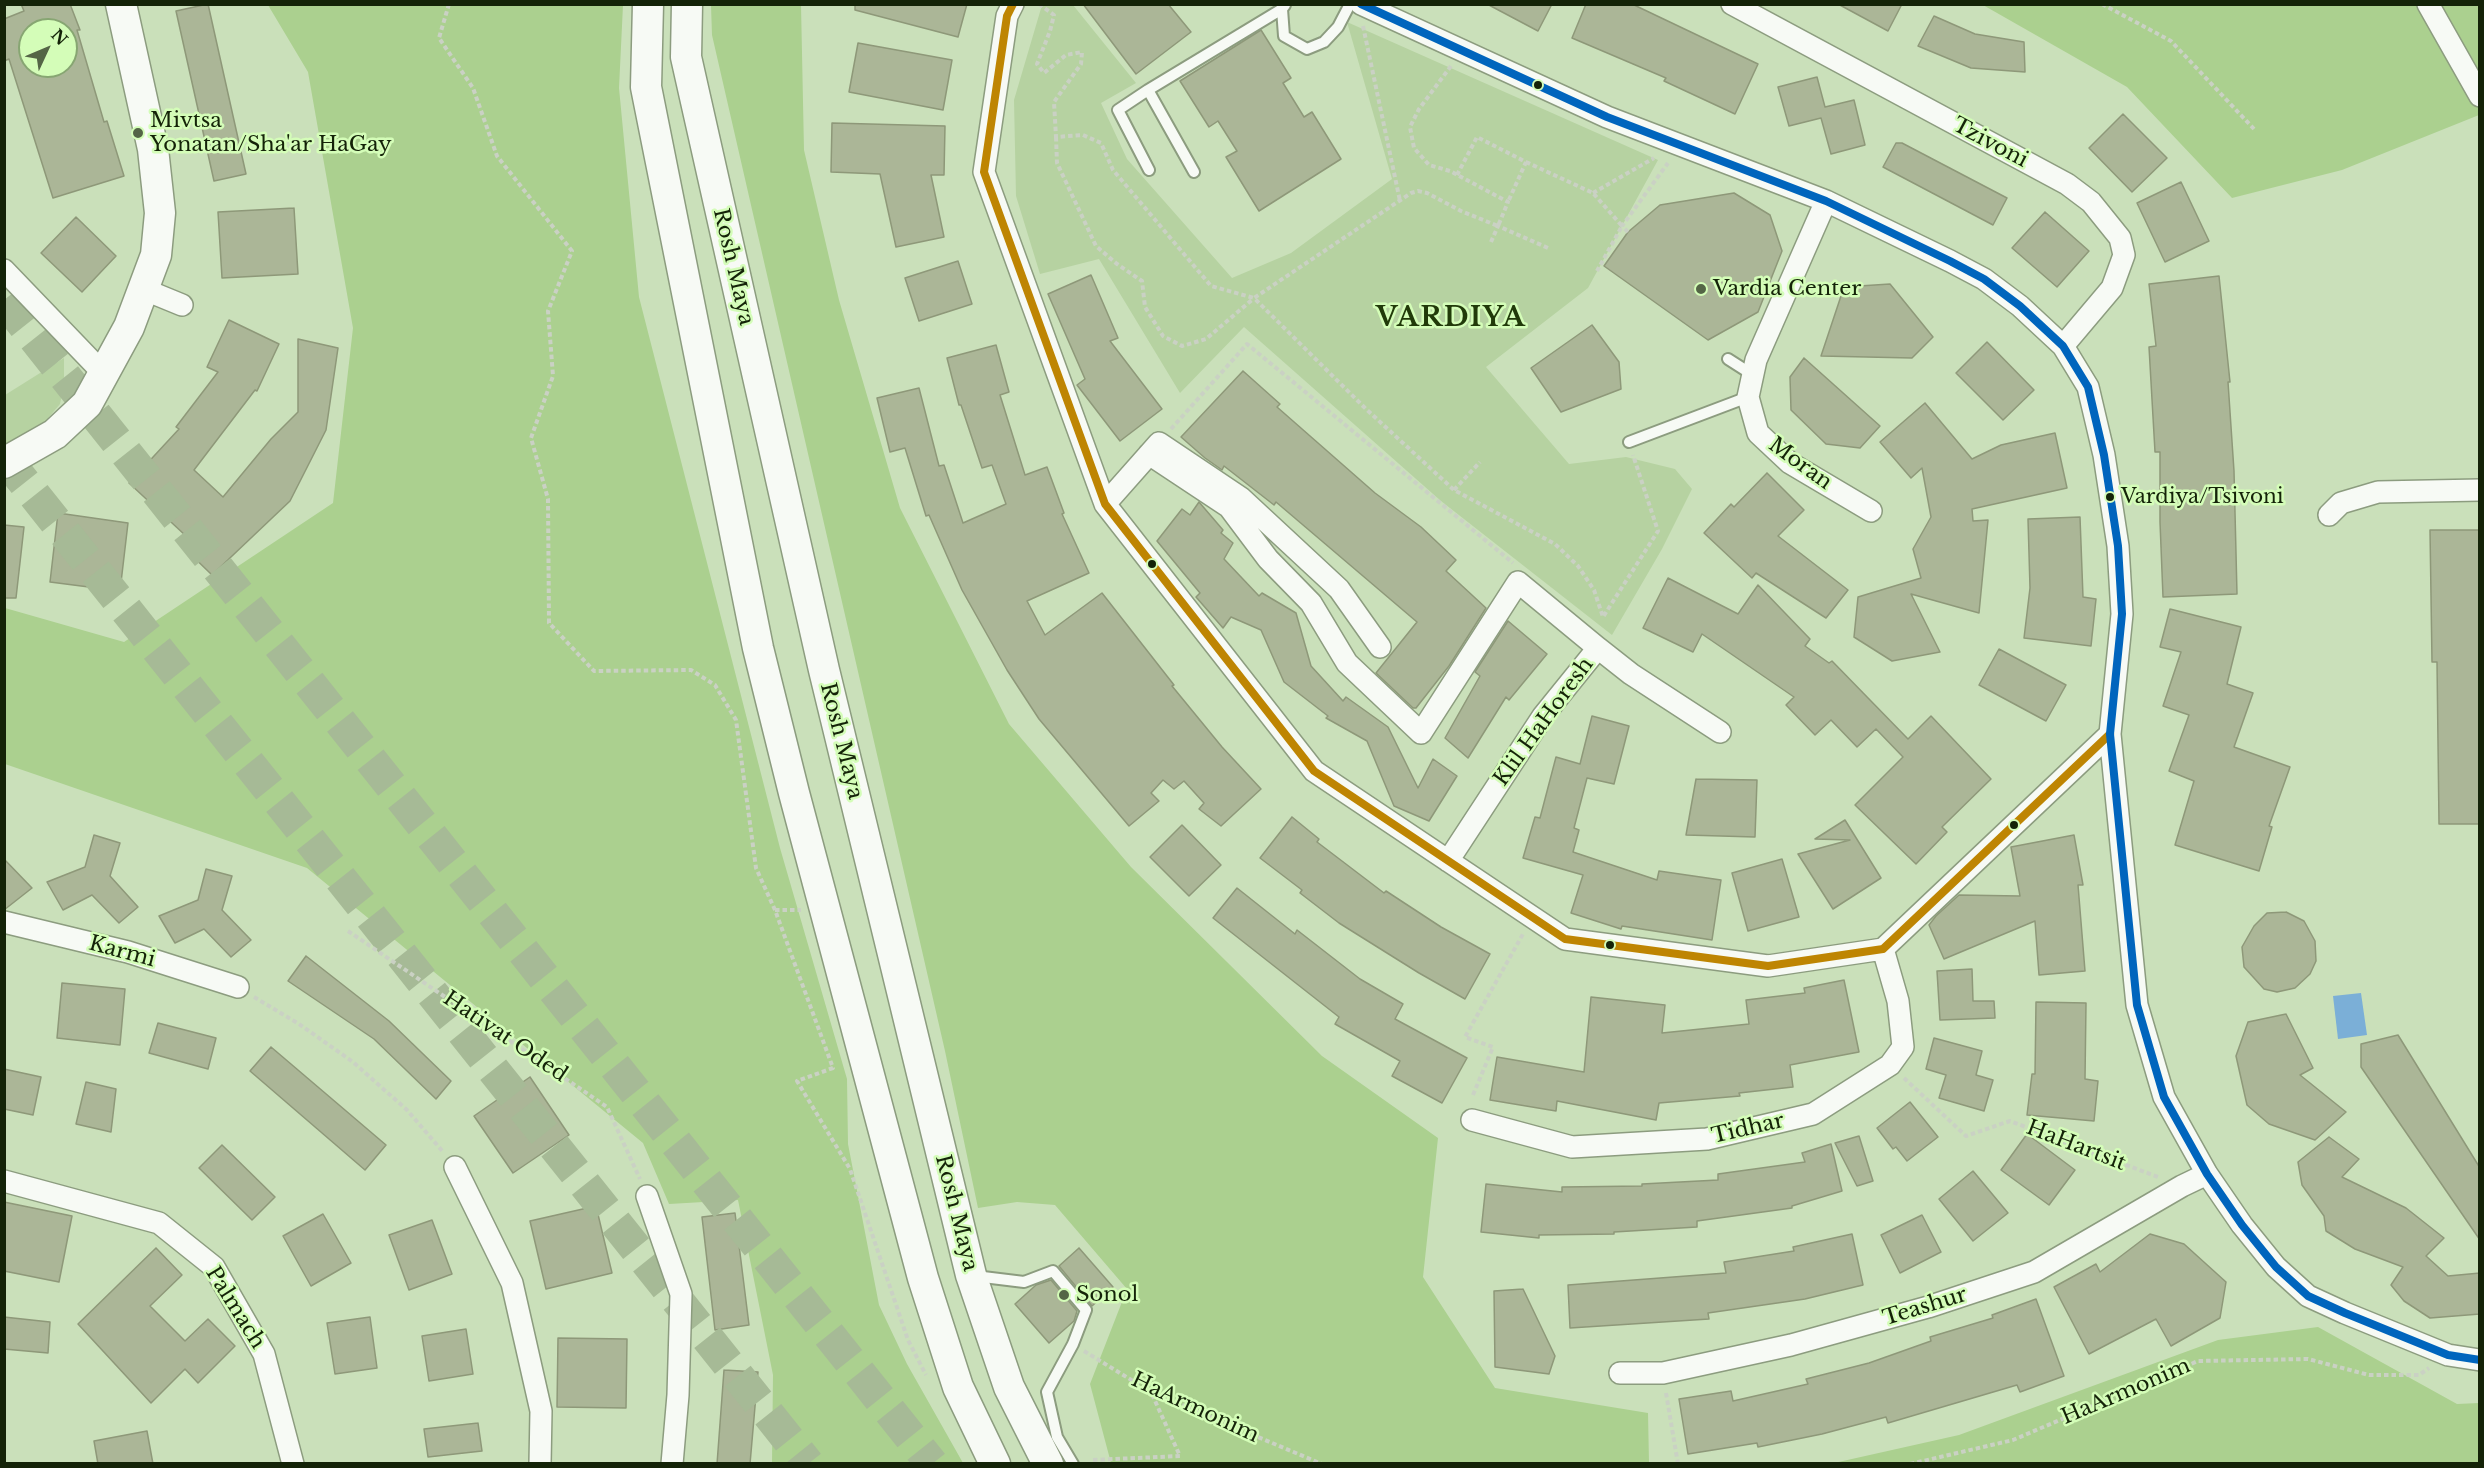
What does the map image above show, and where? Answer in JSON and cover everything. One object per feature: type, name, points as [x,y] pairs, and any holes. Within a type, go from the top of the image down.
[{"type":"street","points":[[4,463],[55,434],[87,404],[129,327],[156,255],[160,213],[153,149],[121,4]]},
{"type":"street","points":[[648,4],[646,87],[758,648],[794,793],[923,1278],[958,1387],[995,1464]]},
{"type":"street","name":"Rosh Maya","points":[[687,4],[686,57],[691,80],[824,670],[971,1275],[1009,1387],[1048,1464]]},
{"type":"street","points":[[1013,4],[1007,16],[984,171],[1105,504],[1314,771],[1565,939],[1768,966],[1883,949],[2110,734]]},
{"type":"street","name":"Tzivoni","points":[[1732,4],[2067,184],[2091,202],[2120,238],[2124,255],[2112,288],[2063,346]]},
{"type":"street","points":[[2428,4],[2480,96]]},
{"type":"street","points":[[1361,10],[1462,50],[1607,117],[1826,201],[1984,279],[2020,306],[2063,346],[2088,387],[2104,455],[2118,546],[2122,614],[2110,734],[2137,1005],[2164,1096],[2207,1174],[2242,1225],[2276,1267],[2308,1296],[2448,1354],[2480,1360]]},
{"type":"street","name":"Moran","points":[[1826,201],[1756,360],[1748,397],[1758,433],[1790,462],[1871,511]]},
{"type":"street","points":[[4,270],[104,374]]},
{"type":"street","points":[[143,289],[182,304]]},
{"type":"street","points":[[1105,504],[1154,448]]},
{"type":"street","points":[[1154,448],[1241,498],[1340,589],[1380,647]]},
{"type":"street","points":[[1154,448],[1229,507],[1268,559],[1311,603],[1347,663],[1421,733],[1518,582],[1598,648]]},
{"type":"street","points":[[2329,515],[2342,503],[2379,492],[2480,490]]},
{"type":"street","name":"Klil HaHoresh","points":[[1448,861],[1543,716],[1598,648],[1631,674],[1720,732]]},
{"type":"street","name":"Karmi","points":[[4,922],[128,952],[238,987]]},
{"type":"street","points":[[1883,949],[1898,1001],[1903,1047],[1890,1065]]},
{"type":"street","name":"Tidhar","points":[[1472,1120],[1572,1147],[1707,1139],[1814,1113],[1890,1065]]},
{"type":"street","points":[[455,1167],[512,1283],[542,1411],[540,1464]]},
{"type":"street","name":"Teashur","points":[[1620,1372],[1663,1373],[1791,1345],[1894,1317],[2034,1272],[2182,1186],[2207,1174]]},
{"type":"street","name":"Palmach","points":[[4,1181],[159,1223],[214,1267],[264,1354],[293,1464]]},
{"type":"street","points":[[648,1196],[681,1294],[678,1395],[672,1464]]},
{"type":"lane","points":[[1149,170],[1118,110],[1283,7],[1284,36],[1307,49],[1324,42],[1338,27],[1350,4]]},
{"type":"lane","points":[[1148,90],[1194,172]]},
{"type":"lane","points":[[1728,359],[1753,375]]},
{"type":"lane","points":[[1629,442],[1748,397]]},
{"type":"lane","points":[[971,1275],[1024,1282],[1053,1271],[1086,1310],[1073,1344],[1047,1392],[1057,1437],[1073,1464]]},
{"type":"path","points":[[449,4],[438,38],[472,88],[497,156],[572,251],[548,311],[553,376],[531,438],[548,499],[549,622],[594,671],[691,670],[715,685],[736,720],[756,868],[775,910],[833,1068],[797,1081],[850,1169],[908,1340],[929,1381]]},
{"type":"path","points":[[1039,4],[1054,15],[1037,64],[1044,73],[1066,55],[1082,52],[1081,64],[1054,102],[1057,163],[1096,246],[1142,281],[1145,307],[1163,336],[1182,346],[1206,339],[1254,298],[1411,193],[1418,191],[1548,248]]},
{"type":"path","points":[[2102,4],[2171,41],[2254,129]]},
{"type":"path","points":[[1361,10],[1400,201]]},
{"type":"path","points":[[1462,50],[1419,109],[1410,127],[1414,148],[1429,165],[1457,175],[1508,202]]},
{"type":"path","points":[[1056,137],[1083,135],[1101,143],[1113,170],[1211,286],[1254,298],[1454,490],[1555,544],[1578,566],[1594,590],[1603,617],[1658,531],[1629,442]]},
{"type":"path","points":[[1457,175],[1477,137],[1593,193],[1628,232]]},
{"type":"path","points":[[1593,193],[1680,145]]},
{"type":"path","points":[[1597,271],[1622,226],[1680,145]]},
{"type":"path","points":[[1491,242],[1526,162]]},
{"type":"path","points":[[1154,448],[1247,344],[1518,568]]},
{"type":"path","points":[[1454,490],[1480,462]]},
{"type":"path","points":[[1473,1095],[1493,1047],[1466,1037],[1532,917]]},
{"type":"path","name":"Hativat Oded","points":[[348,931],[607,1107],[636,1166]]},
{"type":"path","points":[[238,987],[299,1024],[353,1062],[407,1110],[455,1167]]},
{"type":"path","name":"HaHartsit","points":[[1890,1065],[1966,1136],[2010,1121],[2182,1186]]},
{"type":"path","name":"HaArmonim","points":[[1073,1344],[1151,1392],[1322,1464]]},
{"type":"path","name":"HaArmonim","points":[[1910,1464],[2013,1440],[2198,1361],[2308,1359],[2369,1375],[2419,1375],[2448,1354]]},
{"type":"path","points":[[1663,1373],[1678,1464]]},
{"type":"path","points":[[1093,1460],[1180,1456],[1151,1392]]},
{"type":"green space","points":[[268,5],[623,5],[619,88],[639,297],[780,848],[847,1079],[848,1144],[879,1305],[907,1364],[963,1463],[772,1463],[773,1375],[738,1200],[669,1204],[643,1143],[307,868],[5,764],[5,608],[124,642],[333,503],[353,328],[308,72]]},
{"type":"green space","points":[[711,5],[801,5],[804,150],[839,300],[900,508],[1009,724],[1131,867],[1322,1056],[1438,1138],[1423,1277],[1495,1388],[1648,1413],[1649,1463],[1111,1463],[1090,1384],[1127,1289],[1055,1205],[1017,1202],[978,1208],[945,1051],[712,35]]},
{"type":"green space","points":[[1042,5],[1073,5],[1136,83],[1101,103],[1127,159],[1232,278],[1291,253],[1392,179],[1347,22],[1658,160],[1588,288],[1486,367],[1569,464],[1626,457],[1675,469],[1692,489],[1662,549],[1612,635],[1441,501],[1244,327],[1180,393],[1099,259],[1040,274],[1016,196],[1014,100]]},
{"type":"green space","points":[[1983,5],[2479,5],[2479,115],[2342,170],[2232,198],[2127,87]]},
{"type":"green space","points":[[64,358],[64,384],[60,404],[43,424],[18,440],[5,444],[5,395]]},
{"type":"green space","points":[[2318,1327],[2457,1404],[2479,1403],[2479,1463],[1834,1463],[1959,1435],[2218,1340]]},
{"type":"water","points":[[2361,993],[2367,1035],[2338,1039],[2333,996]]},
{"type":"building","points":[[21,4],[70,4],[75,18],[18,18],[18,78],[78,78],[78,33],[104,122],[107,121],[124,176],[53,198],[9,59],[4,61],[4,19],[24,11]]},
{"type":"building","points":[[208,4],[246,174],[214,181],[176,11]]},
{"type":"building","points":[[855,4],[967,4],[958,37],[855,10]]},
{"type":"building","points":[[1083,4],[1168,4],[1191,32],[1136,74]]},
{"type":"building","points":[[1487,4],[1552,4],[1538,31]]},
{"type":"building","points":[[1586,4],[1632,4],[1758,64],[1735,114],[1664,81],[1666,78],[1572,38]]},
{"type":"building","points":[[1838,4],[1902,4],[1888,31]]},
{"type":"building","points":[[1934,16],[1975,34],[2024,42],[2025,72],[1971,68],[1918,46]]},
{"type":"building","points":[[1261,30],[1291,78],[1283,83],[1304,117],[1312,112],[1341,159],[1259,211],[1226,157],[1237,151],[1218,121],[1209,127],[1180,81]]},
{"type":"building","points":[[858,43],[952,60],[943,110],[849,92]]},
{"type":"building","points":[[1817,77],[1825,107],[1854,100],[1865,145],[1831,154],[1821,118],[1789,126],[1778,87]]},
{"type":"building","points":[[2123,114],[2167,158],[2132,192],[2089,148]]},
{"type":"building","points":[[832,123],[945,126],[944,175],[931,175],[944,237],[896,247],[880,174],[831,172]]},
{"type":"building","points":[[1896,143],[1902,143],[2007,198],[1993,225],[1883,167]]},
{"type":"building","points":[[2181,182],[2209,241],[2165,262],[2137,203]]},
{"type":"building","name":"Vardia Center","points":[[1734,193],[1770,215],[1782,251],[1758,312],[1708,340],[1604,266],[1628,232],[1660,205]]},
{"type":"building","points":[[294,208],[298,274],[222,278],[218,212]]},
{"type":"building","points":[[2045,212],[2089,251],[2057,287],[2012,248]]},
{"type":"building","points":[[76,217],[116,256],[82,292],[41,253]]},
{"type":"building","points":[[958,261],[972,304],[919,321],[905,278]]},
{"type":"building","points":[[1091,275],[1118,338],[1110,341],[1162,409],[1120,441],[1077,385],[1085,379],[1048,294]]},
{"type":"building","points":[[2219,276],[2230,382],[2228,382],[2234,471],[2237,594],[2163,597],[2160,452],[2155,452],[2149,347],[2156,346],[2149,284]]},
{"type":"building","points":[[1890,284],[1933,337],[1912,358],[1821,356],[1844,287]]},
{"type":"building","points":[[229,320],[279,344],[257,391],[255,390],[194,470],[223,497],[271,439],[298,412],[298,339],[338,348],[326,430],[290,501],[212,575],[179,543],[186,536],[129,483],[179,429],[176,427],[218,372],[207,367]]},
{"type":"building","points":[[1592,325],[1619,362],[1621,389],[1561,412],[1531,368]]},
{"type":"building","points":[[1987,342],[2034,390],[2003,420],[1956,373]]},
{"type":"building","points":[[996,345],[1009,392],[1000,395],[1025,475],[1047,467],[1064,513],[1062,514],[1089,573],[1027,601],[1045,635],[1102,593],[1174,685],[1172,686],[1222,747],[1261,789],[1221,826],[1199,809],[1204,803],[1184,781],[1174,789],[1163,780],[1151,793],[1159,801],[1129,826],[1039,719],[1007,670],[962,590],[929,515],[926,516],[905,448],[890,452],[877,398],[919,388],[939,466],[944,465],[963,523],[1006,504],[992,465],[982,468],[961,405],[959,405],[947,358]]},
{"type":"building","points":[[1804,358],[1880,426],[1860,448],[1826,444],[1791,410],[1790,377]]},
{"type":"building","points":[[1243,371],[1280,404],[1277,407],[1375,493],[1421,527],[1456,560],[1446,571],[1486,608],[1449,666],[1416,708],[1413,708],[1376,673],[1417,622],[1276,502],[1274,505],[1224,466],[1222,470],[1181,437]]},
{"type":"building","points":[[1925,403],[1972,459],[2001,445],[2055,433],[2067,488],[1972,509],[1973,521],[1988,520],[1979,613],[1911,594],[1940,652],[1892,661],[1854,637],[1858,597],[1921,578],[1913,549],[1931,517],[1922,468],[1911,478],[1880,442]]},
{"type":"building","points":[[1767,473],[1804,510],[1778,536],[1848,590],[1826,618],[1756,573],[1752,578],[1704,533],[1731,504],[1734,507]]},
{"type":"building","points":[[1199,502],[1223,530],[1221,533],[1233,543],[1224,559],[1259,596],[1262,593],[1296,613],[1311,666],[1343,701],[1346,697],[1388,727],[1418,788],[1433,759],[1457,776],[1429,821],[1394,806],[1367,741],[1326,718],[1328,716],[1284,682],[1261,630],[1231,617],[1223,628],[1196,597],[1200,593],[1157,541],[1182,509],[1190,515]]},
{"type":"building","points":[[58,513],[128,523],[120,591],[50,582]]},
{"type":"building","points":[[2080,517],[2083,597],[2096,599],[2091,646],[2024,638],[2030,588],[2028,519]]},
{"type":"building","points":[[4,525],[24,527],[16,598],[4,598]]},
{"type":"building","points":[[2430,530],[2480,530],[2480,824],[2439,824],[2437,662],[2432,662]]},
{"type":"building","points":[[1668,578],[1738,614],[1758,585],[1810,639],[1805,646],[1829,663],[1832,661],[1908,739],[1931,716],[1991,779],[1942,827],[1947,832],[1916,864],[1855,805],[1903,757],[1876,729],[1857,747],[1831,720],[1815,735],[1786,705],[1794,697],[1702,634],[1693,652],[1643,628]]},
{"type":"building","points":[[2170,609],[2241,627],[2227,684],[2253,693],[2234,747],[2290,767],[2269,826],[2272,827],[2259,871],[2175,845],[2194,781],[2169,771],[2189,715],[2163,706],[2181,652],[2160,647]]},
{"type":"building","points":[[1508,621],[1547,654],[1509,700],[1506,697],[1468,758],[1445,738],[1480,676],[1475,672]]},
{"type":"building","points":[[1999,649],[2066,685],[2046,721],[1979,685]]},
{"type":"building","points":[[1592,716],[1629,726],[1614,784],[1587,778],[1574,828],[1579,830],[1573,852],[1657,880],[1659,871],[1721,880],[1712,940],[1622,926],[1621,929],[1571,913],[1583,875],[1523,858],[1535,817],[1540,818],[1556,757],[1580,764]]},
{"type":"building","points":[[1696,779],[1757,780],[1755,837],[1686,835]]},
{"type":"building","points":[[1292,817],[1319,839],[1317,842],[1384,893],[1386,891],[1441,927],[1490,954],[1465,999],[1339,923],[1300,893],[1302,890],[1260,858]]},
{"type":"building","points":[[1845,820],[1881,878],[1833,909],[1798,854],[1850,840],[1815,839]]},
{"type":"building","points":[[1182,825],[1221,865],[1189,896],[1150,857]]},
{"type":"building","points":[[94,835],[120,843],[110,876],[138,907],[119,923],[92,895],[63,910],[47,882],[85,867]]},
{"type":"building","points":[[2074,835],[2083,885],[2078,885],[2085,971],[2039,975],[2035,921],[1944,959],[1929,925],[1936,916],[1959,895],[2020,896],[2011,847]]},
{"type":"building","points":[[4,859],[32,888],[4,910]]},
{"type":"building","points":[[1782,859],[1799,917],[1748,931],[1732,873]]},
{"type":"building","points":[[206,869],[232,876],[222,910],[251,940],[231,957],[204,929],[175,943],[159,916],[198,900]]},
{"type":"building","points":[[1237,888],[1295,934],[1297,930],[1360,979],[1403,1004],[1395,1019],[1467,1058],[1442,1103],[1392,1076],[1400,1061],[1335,1024],[1339,1017],[1213,918]]},
{"type":"building","points":[[2286,912],[2304,921],[2315,941],[2316,961],[2310,974],[2295,988],[2277,992],[2264,989],[2244,967],[2242,947],[2254,926],[2267,913]]},
{"type":"building","points":[[306,956],[389,1021],[451,1081],[436,1099],[374,1039],[288,981]]},
{"type":"building","points":[[1972,969],[1973,1001],[1994,1001],[1995,1018],[1940,1020],[1937,971]]},
{"type":"building","points":[[1844,980],[1859,1052],[1790,1065],[1793,1087],[1739,1093],[1740,1096],[1659,1103],[1656,1120],[1557,1101],[1556,1111],[1490,1100],[1497,1057],[1584,1072],[1591,997],[1665,1005],[1662,1033],[1749,1024],[1746,1000],[1805,993],[1804,988]]},
{"type":"building","points":[[62,983],[125,989],[120,1045],[57,1038]]},
{"type":"building","points":[[2036,1002],[2086,1003],[2085,1079],[2098,1081],[2094,1121],[2027,1115],[2032,1074],[2035,1074]]},
{"type":"building","points":[[2286,1014],[2313,1068],[2300,1075],[2346,1112],[2315,1140],[2269,1124],[2247,1105],[2236,1056],[2248,1022]]},
{"type":"building","points":[[158,1023],[216,1038],[208,1069],[149,1053]]},
{"type":"building","points":[[2398,1035],[2480,1168],[2480,1240],[2361,1067],[2361,1044]]},
{"type":"building","points":[[1934,1038],[1982,1051],[1976,1075],[1993,1080],[1984,1111],[1939,1098],[1946,1075],[1926,1069]]},
{"type":"building","points":[[271,1047],[386,1145],[365,1170],[250,1071]]},
{"type":"building","points":[[4,1069],[41,1077],[33,1115],[4,1109]]},
{"type":"building","points":[[530,1077],[569,1135],[513,1173],[474,1116]]},
{"type":"building","points":[[86,1082],[116,1089],[111,1132],[76,1124]]},
{"type":"building","points":[[1910,1102],[1938,1137],[1907,1161],[1896,1147],[1893,1149],[1877,1128]]},
{"type":"building","points":[[2027,1134],[2075,1170],[2049,1205],[2001,1170]]},
{"type":"building","points":[[1859,1136],[1873,1181],[1857,1186],[1835,1143]]},
{"type":"building","points":[[2329,1137],[2359,1159],[2342,1177],[2406,1208],[2444,1238],[2426,1256],[2448,1276],[2480,1273],[2480,1314],[2430,1318],[2404,1301],[2391,1285],[2403,1267],[2355,1249],[2326,1231],[2324,1216],[2302,1185],[2298,1162]]},
{"type":"building","points":[[1831,1144],[1842,1191],[1792,1206],[1792,1208],[1697,1221],[1697,1227],[1614,1232],[1614,1234],[1539,1235],[1539,1238],[1481,1232],[1486,1184],[1562,1192],[1562,1187],[1642,1186],[1642,1184],[1718,1180],[1718,1174],[1805,1162],[1802,1153]]},
{"type":"building","points":[[222,1145],[275,1197],[252,1220],[199,1168]]},
{"type":"building","points":[[1973,1171],[2008,1213],[1973,1241],[1939,1199]]},
{"type":"building","points":[[4,1202],[72,1216],[59,1282],[4,1271]]},
{"type":"building","points":[[596,1206],[612,1273],[546,1289],[530,1221]]},
{"type":"building","points":[[735,1213],[749,1325],[715,1330],[702,1217]]},
{"type":"building","points":[[323,1214],[351,1263],[311,1286],[283,1236]]},
{"type":"building","points":[[1922,1215],[1941,1252],[1900,1273],[1881,1235]]},
{"type":"building","points":[[432,1220],[452,1274],[409,1290],[389,1235]]},
{"type":"building","points":[[1852,1234],[1863,1285],[1805,1299],[1708,1313],[1709,1319],[1570,1328],[1568,1285],[1726,1273],[1724,1262],[1794,1251],[1793,1247]]},
{"type":"building","points":[[2150,1234],[2184,1244],[2226,1282],[2220,1318],[2171,1346],[2156,1319],[2089,1354],[2054,1287],[2096,1264],[2100,1272]]},
{"type":"building","points":[[156,1248],[182,1275],[150,1306],[185,1341],[208,1319],[235,1346],[198,1383],[185,1369],[151,1403],[78,1324]]},
{"type":"building","points":[[1079,1248],[1113,1287],[1092,1306],[1059,1266]]},
{"type":"building","points":[[1051,1280],[1077,1311],[1074,1321],[1049,1343],[1015,1304],[1036,1285]]},
{"type":"building","points":[[1523,1289],[1555,1356],[1549,1374],[1495,1367],[1494,1291]]},
{"type":"building","points":[[2036,1299],[2064,1376],[2020,1392],[2017,1385],[1888,1423],[1886,1417],[1822,1434],[1758,1447],[1757,1443],[1688,1454],[1679,1399],[1731,1391],[1733,1401],[1808,1384],[1806,1379],[1869,1363],[1931,1341],[1930,1337],[1993,1318],[1992,1315]]},
{"type":"building","points":[[4,1317],[50,1322],[48,1353],[4,1349]]},
{"type":"building","points":[[370,1317],[377,1368],[335,1374],[327,1323]]},
{"type":"building","points":[[466,1329],[473,1374],[429,1381],[422,1336]]},
{"type":"building","points":[[558,1338],[627,1339],[626,1408],[557,1407]]},
{"type":"building","points":[[724,1370],[758,1372],[750,1464],[717,1464]]},
{"type":"building","points":[[478,1423],[482,1451],[428,1457],[424,1429]]},
{"type":"building","points":[[147,1431],[153,1464],[98,1464],[94,1441]]},
{"type":"tunnel","points":[[4,300],[932,1464]]},
{"type":"tunnel","points":[[4,457],[808,1464]]},
{"type":"transit line","points":[[1013,4],[1007,16],[984,172],[1105,504],[1314,771],[1565,939],[1768,966],[1883,949],[2110,734]]},
{"type":"transit line","points":[[1361,4],[1607,117],[1826,201],[1950,261],[1984,279],[2020,306],[2063,346],[2088,387],[2104,455],[2118,546],[2122,614],[2110,734],[2137,1005],[2164,1097],[2207,1174],[2242,1225],[2276,1267],[2308,1296],[2448,1355],[2480,1360]]},
{"type":"place","name":"Mivtsa Yonatan/Sha'ar HaGay","points":[[138,133]]},
{"type":"place","name":"Vardia Center","points":[[1701,289]]},
{"type":"place","name":"Vardiya/Tsivoni","points":[[2110,497]]},
{"type":"place","name":"Sonol","points":[[1064,1295]]},
{"type":"district","name":"VARDIYA","points":[[1451,318]]}]
